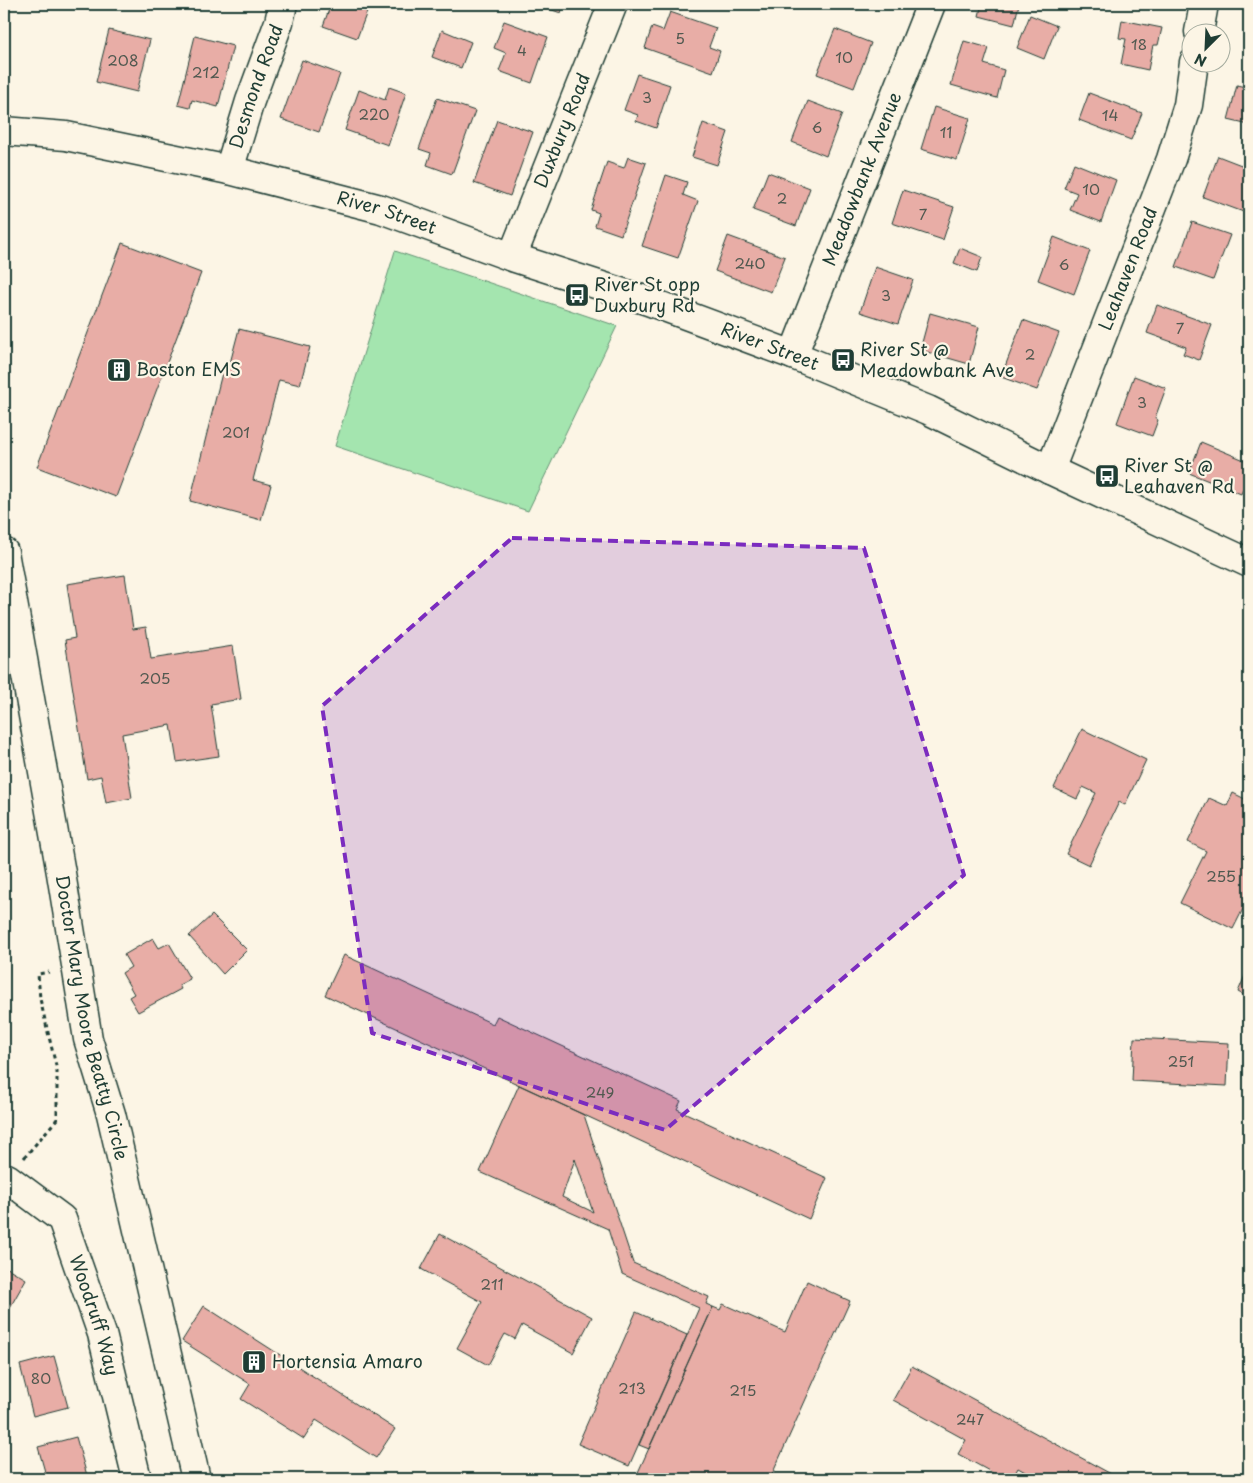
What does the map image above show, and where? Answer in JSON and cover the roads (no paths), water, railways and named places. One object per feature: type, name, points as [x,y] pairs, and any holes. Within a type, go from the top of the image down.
[{"type":"street","name":"Desmond Road","points":[[229,170],[250,101],[279,22],[283,4]]},
{"type":"street","name":"Duxbury Road","points":[[512,256],[613,4]]},
{"type":"street","name":"Meadowbank Avenue","points":[[793,355],[931,4]]},
{"type":"street","points":[[1201,22],[1204,4]]},
{"type":"street","name":"Leahaven Road","points":[[1050,470],[1170,159],[1188,105],[1193,72]]},
{"type":"street","name":"River Street","points":[[4,131],[66,136],[229,170],[381,209],[512,256],[648,301],[793,355],[928,410],[1050,470],[1249,563]]},
{"type":"street","name":"Doctor Mary Moore Beatty Circle","points":[[4,552],[88,1039],[111,1114],[196,1479]]},
{"type":"street","name":"Woodruff Way","points":[[7,1178],[62,1219],[102,1334],[137,1479]]},
{"type":"place","name":"River St opp Duxbury Rd","points":[[577,295]]},
{"type":"place","name":"River St @ Meadowbank Ave","points":[[843,360]]},
{"type":"place","name":"Boston EMS","points":[[119,370]]},
{"type":"place","name":"River St @ Leahaven Rd","points":[[1107,476]]},
{"type":"place","name":"Hortensia Amaro","points":[[254,1362]]}]
